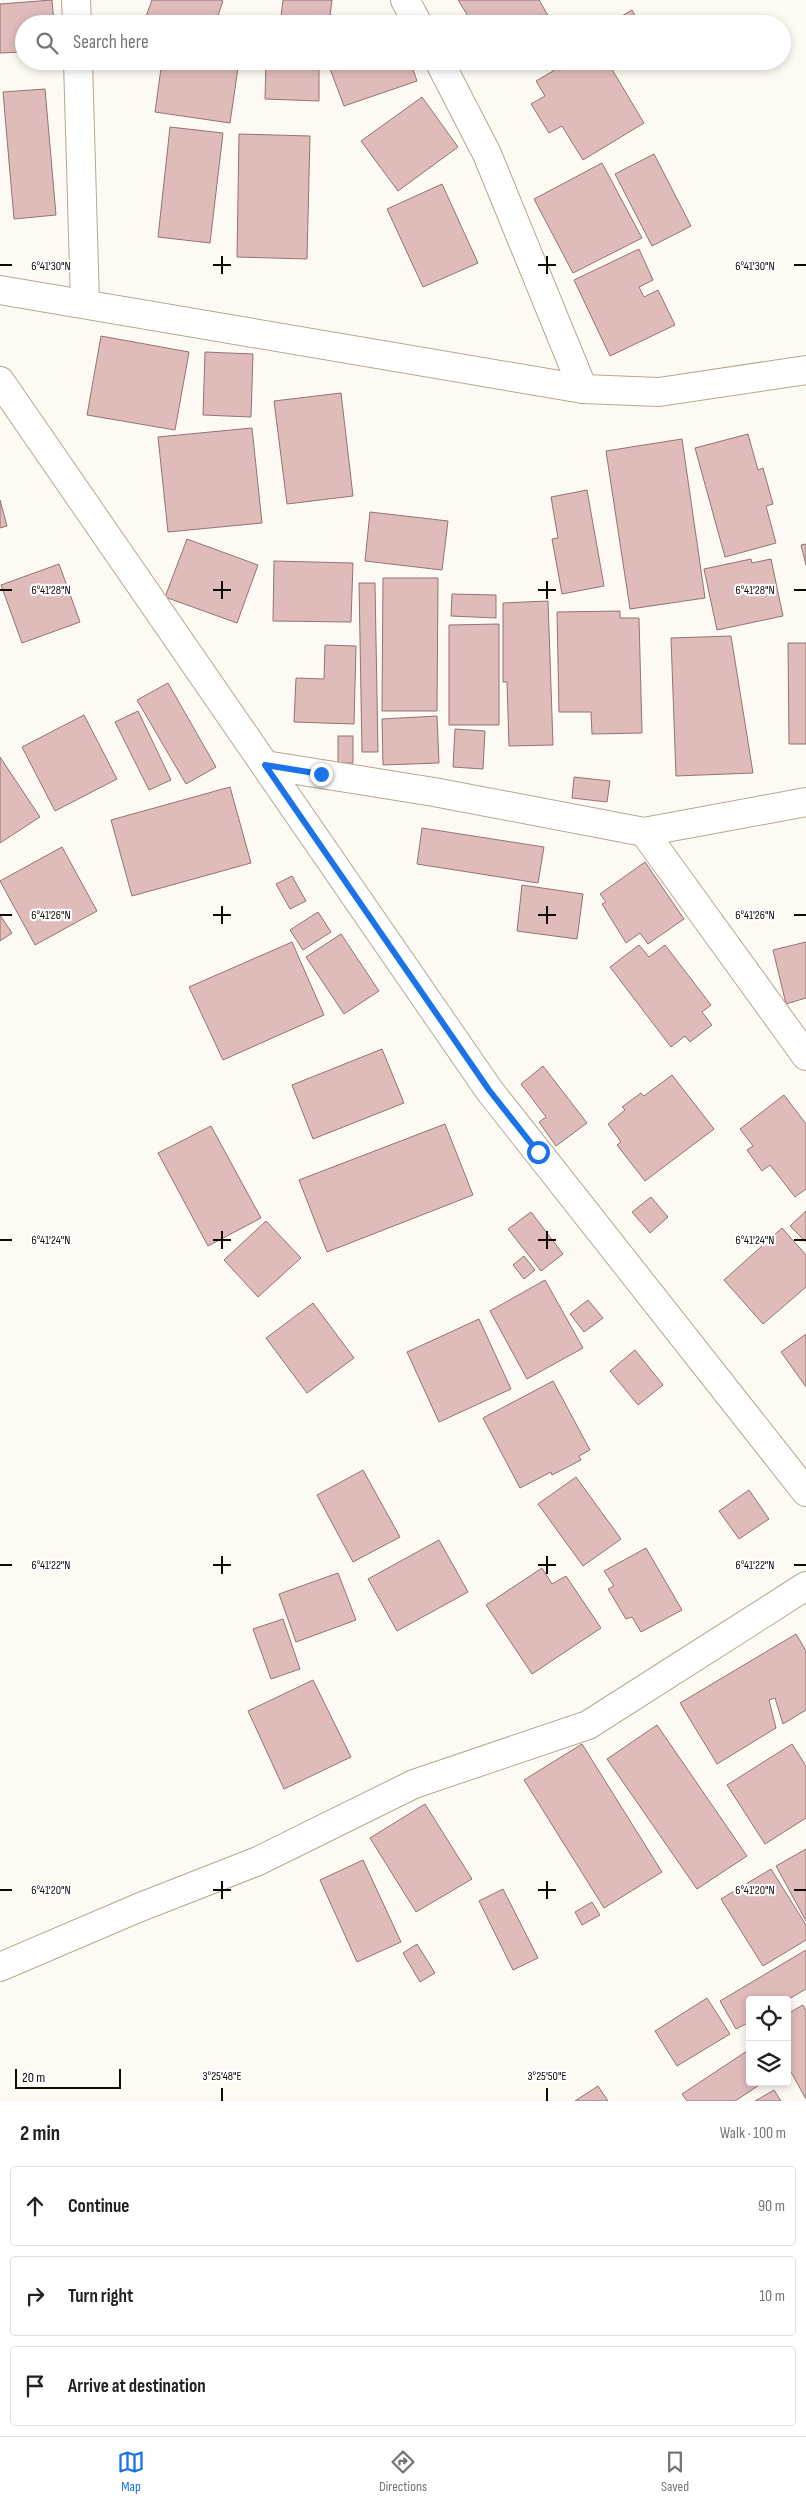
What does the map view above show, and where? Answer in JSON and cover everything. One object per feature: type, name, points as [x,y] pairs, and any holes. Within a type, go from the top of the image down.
[{"type":"street","points":[[76,0],[77,15]]},
{"type":"street","points":[[405,0],[413,15]]},
{"type":"street","points":[[78,70],[85,304]]},
{"type":"street","points":[[443,70],[487,154],[583,389]]},
{"type":"street","points":[[0,290],[583,389],[659,392],[806,370]]},
{"type":"street","points":[[0,381],[489,1090],[806,1492]]},
{"type":"street","points":[[265,765],[434,792],[644,832],[806,802]]},
{"type":"street","points":[[644,832],[806,1056]]},
{"type":"street","points":[[0,1967],[138,1908],[258,1861],[414,1784],[588,1725],[806,1586]]},
{"type":"building","points":[[52,0],[53,15],[15,15],[15,52],[0,53],[0,4]]},
{"type":"building","points":[[152,0],[223,1],[218,15],[147,15]]},
{"type":"building","points":[[283,0],[332,0],[330,15],[281,15]]},
{"type":"building","points":[[458,0],[539,0],[548,15],[467,15]]},
{"type":"building","points":[[632,10],[635,15],[623,15]]},
{"type":"building","points":[[161,70],[238,70],[230,123],[155,112]]},
{"type":"building","points":[[266,70],[319,70],[319,101],[265,99]]},
{"type":"building","points":[[330,70],[413,70],[417,81],[344,106]]},
{"type":"building","points":[[555,70],[612,70],[644,123],[583,160],[562,126],[549,133],[531,104],[545,96],[536,81]]},
{"type":"building","points":[[45,89],[56,215],[14,219],[3,92]]},
{"type":"building","points":[[422,97],[458,147],[398,191],[361,141]]},
{"type":"building","points":[[170,127],[223,133],[210,243],[158,237]]},
{"type":"building","points":[[239,134],[310,136],[307,259],[237,257]]},
{"type":"building","points":[[654,154],[691,226],[652,246],[615,174]]},
{"type":"building","points":[[602,163],[642,238],[573,273],[534,199]]},
{"type":"building","points":[[442,184],[478,263],[423,287],[387,209]]},
{"type":"building","points":[[639,249],[653,280],[639,287],[644,297],[658,290],[675,325],[610,356],[574,280]]},
{"type":"building","points":[[101,336],[189,352],[175,430],[87,415]]},
{"type":"building","points":[[205,352],[253,354],[251,417],[203,415]]},
{"type":"building","points":[[341,393],[353,496],[287,504],[274,401]]},
{"type":"building","points":[[252,428],[262,523],[168,532],[158,437]]},
{"type":"building","points":[[748,434],[758,470],[763,468],[773,504],[766,506],[776,543],[725,557],[695,448]]},
{"type":"building","points":[[682,439],[705,598],[630,609],[606,451]]},
{"type":"building","points":[[587,490],[604,586],[562,594],[552,539],[558,538],[551,497]]},
{"type":"building","points":[[0,500],[7,526],[0,528]]},
{"type":"building","points":[[370,512],[448,521],[442,570],[365,561]]},
{"type":"building","points":[[187,539],[258,565],[237,623],[165,597]]},
{"type":"building","points":[[806,544],[806,565],[801,545]]},
{"type":"building","points":[[751,559],[752,563],[771,559],[783,616],[717,630],[704,569]]},
{"type":"building","points":[[274,561],[353,563],[351,622],[273,621]]},
{"type":"building","points":[[59,564],[80,622],[22,643],[1,585]]},
{"type":"building","points":[[383,578],[438,578],[437,711],[382,711]]},
{"type":"building","points":[[359,583],[375,583],[378,752],[362,752]]},
{"type":"building","points":[[452,594],[496,595],[496,618],[451,616]]},
{"type":"building","points":[[548,601],[553,745],[509,746],[507,682],[503,682],[503,603]]},
{"type":"building","points":[[620,611],[620,618],[639,618],[642,733],[592,734],[591,712],[559,712],[557,612]]},
{"type":"building","points":[[499,624],[499,725],[449,725],[449,625]]},
{"type":"building","points":[[731,636],[753,773],[676,776],[671,638]]},
{"type":"building","points":[[788,643],[806,643],[806,744],[789,744]]},
{"type":"building","points":[[325,645],[356,646],[354,724],[294,722],[296,678],[324,679]]},
{"type":"building","points":[[168,683],[216,767],[186,784],[137,700]]},
{"type":"building","points":[[138,711],[171,780],[149,790],[115,722]]},
{"type":"building","points":[[84,715],[117,779],[55,811],[22,747]]},
{"type":"building","points":[[437,716],[439,763],[383,765],[382,719]]},
{"type":"building","points":[[455,729],[485,731],[483,769],[453,767]]},
{"type":"building","points":[[338,736],[353,736],[353,763],[338,763]]},
{"type":"building","points":[[0,757],[40,817],[0,843]]},
{"type":"building","points":[[574,777],[610,781],[607,802],[572,798]]},
{"type":"building","points":[[230,787],[251,863],[132,896],[111,820]]},
{"type":"building","points":[[422,828],[544,847],[538,883],[417,864]]},
{"type":"building","points":[[62,847],[97,911],[35,945],[0,881]]},
{"type":"building","points":[[645,862],[684,919],[648,944],[640,933],[626,943],[602,904],[606,902],[600,894]]},
{"type":"building","points":[[292,876],[306,901],[290,909],[276,884]]},
{"type":"building","points":[[522,885],[583,894],[577,939],[517,931]]},
{"type":"building","points":[[318,912],[331,932],[303,950],[290,930]]},
{"type":"building","points":[[0,915],[12,933],[0,941]]},
{"type":"building","points":[[341,934],[379,991],[344,1014],[306,957]]},
{"type":"building","points":[[292,942],[324,1015],[223,1060],[189,987]]},
{"type":"building","points":[[806,942],[806,998],[786,1004],[773,950]]},
{"type":"building","points":[[639,945],[649,957],[665,945],[711,1005],[702,1012],[712,1025],[690,1042],[685,1036],[671,1047],[610,967]]},
{"type":"building","points":[[382,1049],[404,1103],[313,1139],[292,1085]]},
{"type":"building","points":[[543,1066],[587,1123],[556,1146],[539,1122],[546,1117],[521,1084]]},
{"type":"building","points":[[672,1075],[714,1129],[645,1181],[617,1145],[621,1142],[608,1124],[625,1110],[622,1107],[641,1093],[644,1096]]},
{"type":"building","points":[[784,1095],[806,1124],[806,1189],[795,1197],[770,1165],[762,1171],[747,1150],[753,1146],[740,1129]]},
{"type":"building","points":[[445,1124],[473,1195],[327,1252],[299,1180]]},
{"type":"building","points":[[211,1126],[261,1218],[208,1246],[158,1153]]},
{"type":"building","points":[[651,1197],[668,1217],[650,1233],[632,1212]]},
{"type":"building","points":[[806,1211],[806,1242],[790,1226]]},
{"type":"building","points":[[531,1212],[563,1254],[541,1271],[508,1229]]},
{"type":"building","points":[[266,1221],[301,1258],[258,1297],[224,1260]]},
{"type":"building","points":[[782,1228],[806,1255],[806,1287],[763,1324],[724,1280]]},
{"type":"building","points":[[524,1256],[535,1270],[524,1279],[513,1265]]},
{"type":"building","points":[[545,1280],[583,1348],[527,1379],[490,1311]]},
{"type":"building","points":[[588,1300],[603,1318],[584,1332],[570,1314]]},
{"type":"building","points":[[313,1303],[354,1358],[307,1393],[266,1338]]},
{"type":"building","points":[[479,1319],[511,1389],[439,1422],[407,1352]]},
{"type":"building","points":[[806,1334],[806,1387],[781,1352]]},
{"type":"building","points":[[635,1350],[663,1385],[638,1405],[610,1371]]},
{"type":"building","points":[[553,1381],[590,1450],[579,1456],[581,1460],[552,1475],[551,1472],[520,1488],[483,1418]]},
{"type":"building","points":[[363,1470],[400,1537],[353,1562],[317,1495]]},
{"type":"building","points":[[576,1477],[621,1539],[583,1566],[538,1504]]},
{"type":"building","points":[[749,1490],[769,1519],[739,1539],[719,1511]]},
{"type":"building","points":[[439,1540],[468,1592],[397,1631],[368,1579]]},
{"type":"building","points":[[646,1548],[682,1610],[641,1632],[632,1617],[626,1619],[608,1589],[614,1586],[604,1571]]},
{"type":"building","points":[[542,1568],[552,1584],[566,1576],[601,1628],[532,1674],[486,1605]]},
{"type":"building","points":[[338,1573],[356,1620],[296,1642],[279,1594]]},
{"type":"building","points":[[283,1619],[300,1669],[271,1679],[253,1629]]},
{"type":"building","points":[[796,1634],[806,1651],[806,1710],[783,1724],[775,1698],[769,1700],[776,1728],[717,1764],[680,1703]]},
{"type":"building","points":[[313,1680],[351,1757],[284,1789],[248,1711]]},
{"type":"building","points":[[657,1725],[747,1856],[697,1889],[607,1759]]},
{"type":"building","points":[[582,1744],[662,1872],[604,1908],[524,1780]]},
{"type":"building","points":[[792,1744],[806,1766],[806,1818],[765,1844],[727,1785]]},
{"type":"building","points":[[425,1804],[472,1879],[416,1912],[370,1838]]},
{"type":"building","points":[[806,1849],[806,1921],[776,1866]]},
{"type":"building","points":[[363,1860],[401,1942],[357,1962],[320,1880]]},
{"type":"building","points":[[771,1869],[806,1925],[806,1940],[763,1966],[721,1899]]},
{"type":"building","points":[[503,1889],[538,1958],[513,1970],[479,1901]]},
{"type":"building","points":[[592,1902],[600,1915],[582,1925],[575,1912]]},
{"type":"building","points":[[417,1944],[435,1973],[420,1982],[403,1953]]},
{"type":"building","points":[[806,1950],[806,1989],[791,1998],[791,1996],[746,1996],[746,2024],[736,2029],[720,2001]]},
{"type":"building","points":[[707,1998],[730,2034],[677,2066],[655,2031]]},
{"type":"building","points":[[803,2005],[806,2011],[806,2099],[791,2072],[791,2012]]},
{"type":"building","points":[[746,2052],[746,2086],[758,2086],[735,2101],[687,2101],[682,2094]]},
{"type":"building","points":[[598,2086],[608,2101],[575,2101]]},
{"type":"building","points":[[774,2090],[781,2101],[755,2101]]},
{"type":"route","points":[[321,774],[265,765],[489,1090],[538,1152]]}]
